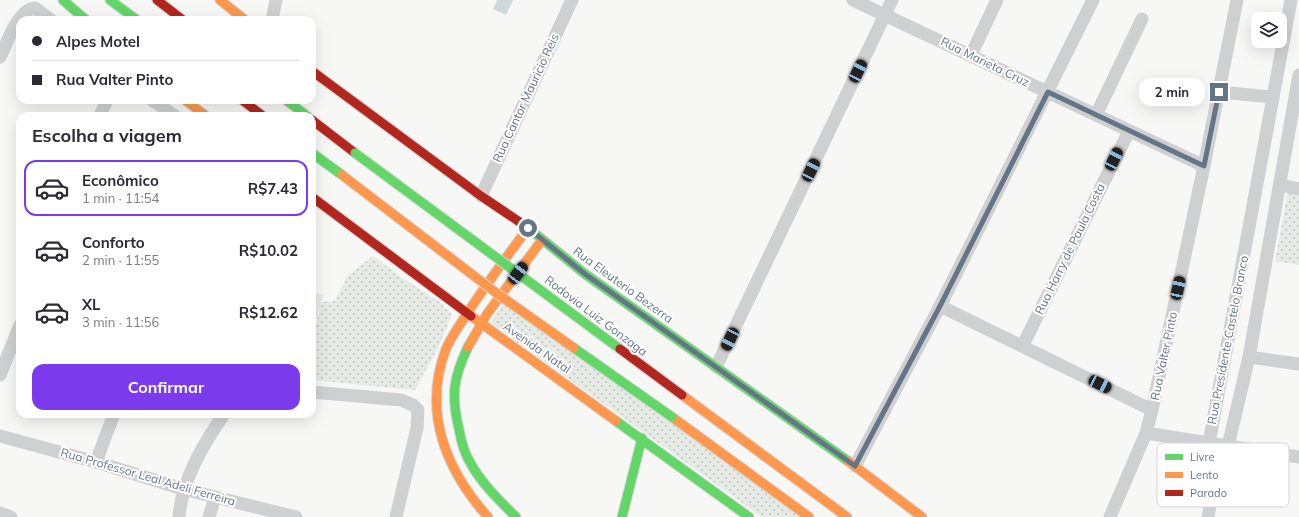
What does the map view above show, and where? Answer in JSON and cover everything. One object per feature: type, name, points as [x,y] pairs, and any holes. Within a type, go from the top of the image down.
[{"type":"main road","points":[[63,0],[81,16]]},
{"type":"main road","points":[[110,0],[132,16]]},
{"type":"main road","points":[[157,0],[178,16]]},
{"type":"main road","points":[[220,0],[240,16]]},
{"type":"main road","name":"Rua Eleuterio Bezerra","points":[[316,74],[481,196],[528,228],[585,274],[855,466],[922,517]]},
{"type":"main road","points":[[190,104],[201,112]]},
{"type":"main road","points":[[247,104],[258,112]]},
{"type":"main road","points":[[291,104],[302,112]]},
{"type":"main road","name":"Rodovia Luiz Gonzaga","points":[[316,123],[847,517]]},
{"type":"main road","points":[[316,156],[495,292],[672,417],[809,517]]},
{"type":"main road","name":"Avenida Natal","points":[[316,200],[482,324],[642,438],[749,517]]},
{"type":"main road","points":[[488,517],[458,480],[449,462],[440,438],[437,384],[445,351],[467,313],[528,228]]},
{"type":"main road","points":[[516,517],[498,499],[473,468],[461,443],[453,398],[455,380],[467,349],[501,295],[542,240]]},
{"type":"main road","points":[[622,517],[642,438]]},
{"type":"street","points":[[273,16],[276,0]]},
{"type":"street","name":"Rua Cantor Mauricio Reis","points":[[481,196],[572,0]]},
{"type":"street","name":"Rua Marieta Cruz","points":[[853,0],[1204,166]]},
{"type":"street","points":[[716,367],[892,0]]},
{"type":"street","points":[[971,55],[997,0]]},
{"type":"street","points":[[855,466],[940,306],[1093,0]]},
{"type":"street","name":"Rua Valter Pinto","points":[[1110,517],[1146,433],[1152,410],[1204,166],[1237,0]]},
{"type":"street","name":"Rua Presidente Castelo Branco","points":[[1209,443],[1291,0]]},
{"type":"street","points":[[20,16],[26,10],[35,8],[45,16]]},
{"type":"street","points":[[1096,115],[1142,19]]},
{"type":"street","points":[[0,57],[16,24]]},
{"type":"street","name":"Rua Presidente Castelo Branco","points":[[1229,443],[1249,357],[1287,142],[1296,101],[1299,75]]},
{"type":"street","points":[[1219,92],[1274,97]]},
{"type":"street","points":[[158,104],[169,112]]},
{"type":"street","name":"Rua Harry de Paula Costa","points":[[1022,345],[1129,131]]},
{"type":"street","points":[[1266,137],[1287,142]]},
{"type":"street","points":[[1280,185],[1299,189]]},
{"type":"street","points":[[940,306],[1152,410]]},
{"type":"street","points":[[0,375],[16,335]]},
{"type":"street","points":[[1249,357],[1299,364]]},
{"type":"street","points":[[316,392],[401,400],[413,405],[418,410],[418,428],[396,517]]},
{"type":"street","points":[[96,462],[112,418]]},
{"type":"street","points":[[179,517],[183,489],[206,442],[221,418]]},
{"type":"street","points":[[1146,433],[1209,443]]},
{"type":"street","name":"Rua Professor Leal Adeli Ferreira","points":[[0,436],[96,462],[183,489],[296,517]]},
{"type":"street","points":[[1289,455],[1299,457]]},
{"type":"street","points":[[209,517],[215,497]]},
{"type":"street","points":[[1208,517],[1210,507]]},
{"type":"street","points":[[0,513],[11,517]]},
{"type":"shaded area","points":[[497,0],[513,0],[506,15],[493,9]]},
{"type":"shaded area","points":[[1288,191],[1299,193],[1299,265],[1275,261]]},
{"type":"shaded area","points":[[373,256],[402,278],[441,303],[452,315],[437,350],[415,390],[316,380],[316,324],[322,302],[335,301],[348,275]]},
{"type":"shaded area","points":[[316,293],[323,295],[316,322]]},
{"type":"shaded area","points":[[507,296],[804,517],[762,517],[491,323]]},
{"type":"traffic: fast","points":[[63,0],[81,16]]},
{"type":"traffic: fast","points":[[110,0],[132,16]]},
{"type":"traffic: fast","points":[[291,104],[302,112]]},
{"type":"traffic: fast","points":[[355,153],[620,349]]},
{"type":"traffic: fast","points":[[316,156],[342,175]]},
{"type":"traffic: fast","points":[[527,227],[585,274],[848,461]]},
{"type":"traffic: fast","points":[[468,347],[456,378],[454,397],[456,417],[462,442],[469,460],[480,478],[516,517]]},
{"type":"traffic: fast","points":[[574,348],[672,417]]},
{"type":"traffic: fast","points":[[616,421],[749,517]]},
{"type":"traffic: fast","points":[[622,517],[642,438]]},
{"type":"traffic: slow","points":[[220,0],[240,16]]},
{"type":"traffic: slow","points":[[190,104],[201,112]]},
{"type":"traffic: slow","points":[[342,175],[495,292],[574,348]]},
{"type":"traffic: slow","points":[[488,517],[460,480],[442,439],[438,417],[437,395],[439,372],[446,349],[454,334],[528,228]]},
{"type":"traffic: slow","points":[[468,347],[487,314],[542,240]]},
{"type":"traffic: slow","points":[[471,316],[616,421]]},
{"type":"traffic: slow","points":[[682,395],[847,517]]},
{"type":"traffic: slow","points":[[672,417],[809,517]]},
{"type":"traffic: slow","points":[[848,461],[922,517]]},
{"type":"traffic: jam","points":[[157,0],[178,16]]},
{"type":"traffic: jam","points":[[316,74],[481,196],[527,227]]},
{"type":"traffic: jam","points":[[247,104],[258,112]]},
{"type":"traffic: jam","points":[[316,123],[355,153]]},
{"type":"traffic: jam","points":[[316,200],[471,316]]},
{"type":"traffic: jam","points":[[620,349],[682,395]]},
{"type":"route","points":[[528,228],[585,274],[855,466],[940,306],[1048,92],[1204,166],[1219,92]]}]
